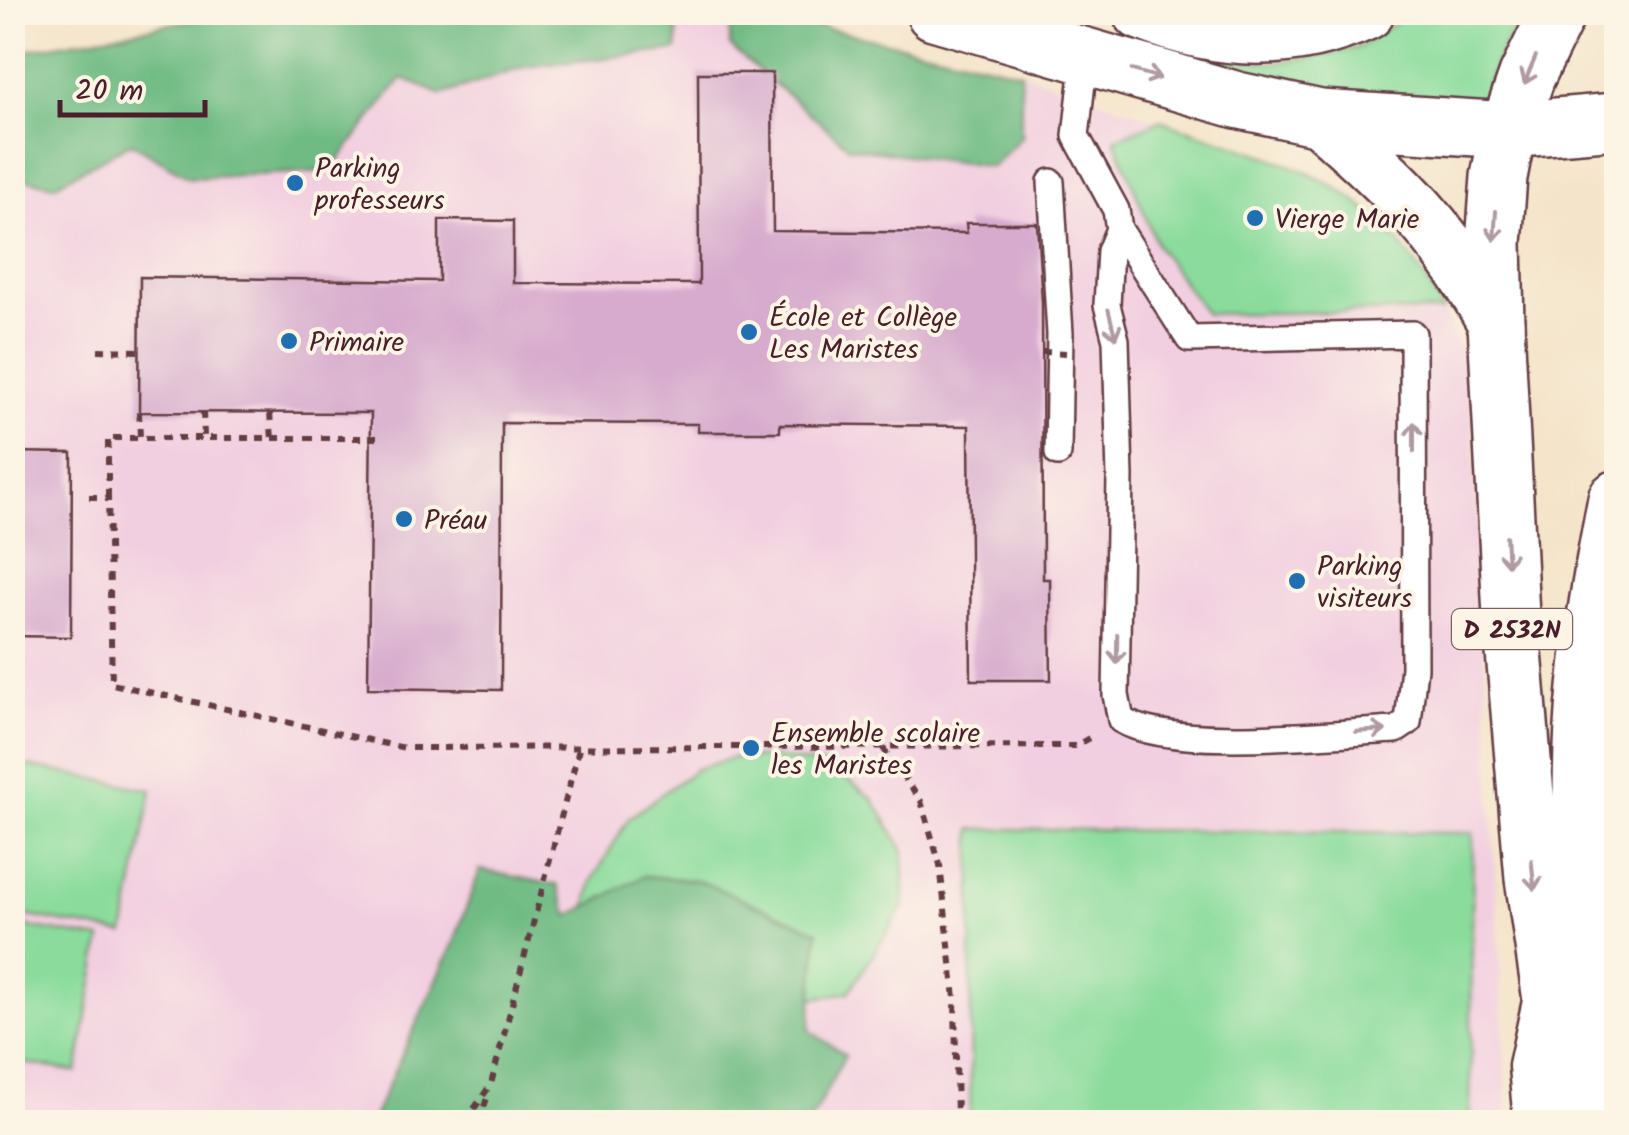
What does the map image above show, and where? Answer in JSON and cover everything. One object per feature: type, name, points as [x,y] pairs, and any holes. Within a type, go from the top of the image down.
[{"type":"main road","points":[[934,12],[1064,38],[1237,100],[1320,118],[1508,130],[1616,121]]},
{"type":"main road","points":[[1141,12],[1179,28],[1242,38],[1304,34],[1366,12]]},
{"type":"main road","name":"D 2532N","points":[[1558,12],[1527,76],[1508,130],[1495,226],[1496,323],[1511,616],[1532,878],[1550,992],[1587,1122]]},
{"type":"main road","points":[[1320,118],[1400,188],[1444,238],[1496,323]]},
{"type":"main road","points":[[1603,1122],[1583,874],[1585,692],[1616,499]]},
{"type":"street","points":[[1539,1122],[1534,1066],[1550,992]]},
{"type":"lane","points":[[1064,38],[1076,136],[1116,210],[1119,229],[1189,339],[1412,334],[1411,708],[1408,722],[1396,730],[1222,738],[1138,730],[1121,720],[1116,696],[1120,477],[1116,340],[1107,305],[1110,251],[1119,229]]},
{"type":"lane","points":[[1051,182],[1060,334],[1058,454]]},
{"type":"path","points":[[98,350],[139,351]]},
{"type":"path","points":[[1042,352],[1069,353]]},
{"type":"path","points":[[139,412],[140,438]]},
{"type":"path","points":[[203,412],[204,436]]},
{"type":"path","points":[[270,413],[272,438]]},
{"type":"path","points":[[378,438],[108,438],[112,684],[404,748],[1075,746],[1121,720]]},
{"type":"path","points":[[88,497],[108,497]]},
{"type":"path","points":[[882,748],[921,801],[940,865],[954,998],[957,1122]]},
{"type":"path","points":[[478,1122],[579,749]]},
{"type":"path","points":[[465,1122],[491,1084]]},
{"type":"shaded area","name":"Ensemble scolaire les Maristes","points":[[759,13],[1021,72],[1322,177],[1355,198],[1409,252],[1443,311],[1470,373],[1508,1122],[13,1122],[13,53],[208,17]]},
{"type":"green space","points":[[677,13],[677,50],[524,67],[442,95],[402,78],[330,171],[190,178],[131,143],[54,185],[13,177],[13,53],[208,17]]},
{"type":"green space","points":[[730,13],[759,13],[1021,72],[1021,137],[992,167],[849,147],[730,46]]},
{"type":"green space","points":[[1410,13],[1521,13],[1494,66],[1481,109],[1271,89],[1180,57],[1273,63],[1312,57],[1357,48]]},
{"type":"green space","points":[[1160,120],[1290,165],[1358,203],[1388,230],[1443,311],[1206,314],[1157,246],[1115,139]]},
{"type":"green space","points":[[1616,575],[1616,1037],[1601,881]]},
{"type":"green space","points":[[736,757],[830,766],[873,799],[904,851],[904,906],[849,992],[579,1039],[578,938],[593,880],[628,819],[696,769]]},
{"type":"green space","points":[[13,763],[152,790],[124,934],[13,913]]},
{"type":"green space","points":[[972,829],[1473,833],[1470,1122],[970,1122]]},
{"type":"green space","points":[[480,870],[557,885],[569,916],[644,876],[697,880],[818,931],[810,1031],[845,1055],[810,1122],[371,1122],[453,945]]},
{"type":"green space","points":[[12,924],[101,939],[77,1072],[13,1061]]},
{"type":"building","points":[[698,73],[772,73],[773,231],[967,233],[966,223],[1037,223],[1042,302],[1043,579],[1050,579],[1051,680],[971,680],[969,426],[780,424],[780,432],[698,432],[698,424],[502,423],[501,690],[368,688],[371,413],[139,412],[140,277],[439,281],[439,220],[513,221],[513,283],[699,284]]},
{"type":"building","points":[[12,452],[72,453],[71,637],[12,636]]},
{"type":"place","name":"Parking professeurs","points":[[295,183]]},
{"type":"place","name":"Vierge Marie","points":[[1255,218]]},
{"type":"place","name":"École et Collège Les Maristes","points":[[749,332]]},
{"type":"place","name":"Primaire","points":[[289,341]]},
{"type":"place","name":"Préau","points":[[404,519]]},
{"type":"place","name":"Parking visiteurs","points":[[1297,581]]},
{"type":"place","name":"Ensemble scolaire les Maristes","points":[[751,748]]}]
